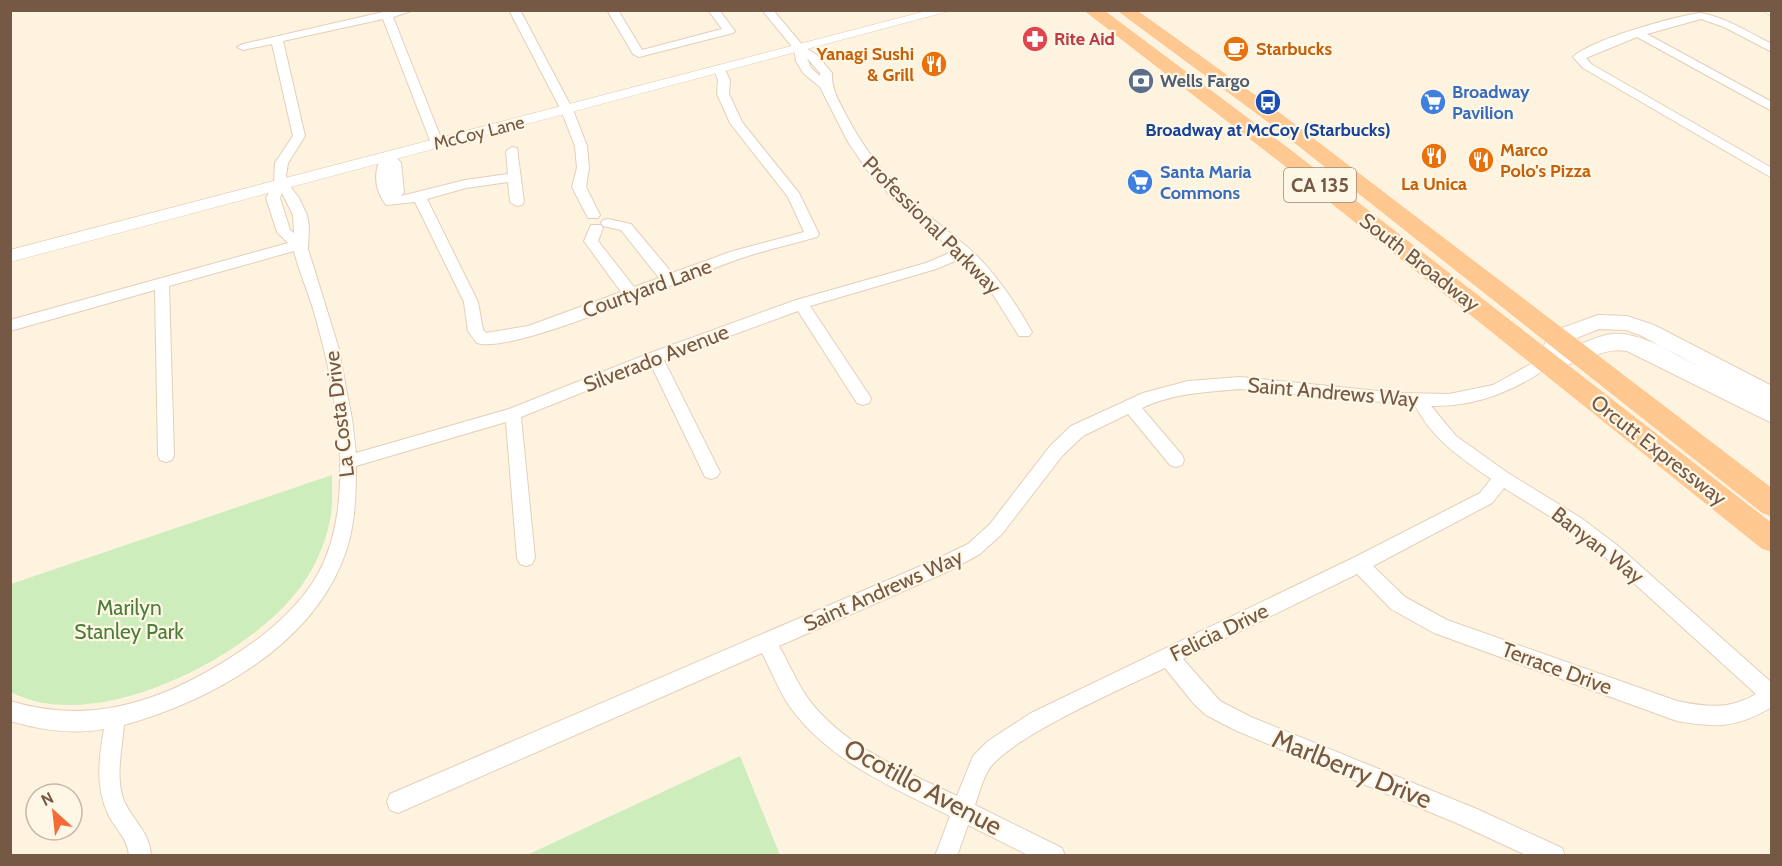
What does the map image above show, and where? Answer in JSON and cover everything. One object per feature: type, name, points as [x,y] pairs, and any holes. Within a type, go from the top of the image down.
[{"type":"highway","name":"South Broadway","points":[[1092,10],[1284,155],[1552,349]]},
{"type":"highway","name":"South Broadway","points":[[1125,10],[1276,119],[1552,349]]},
{"type":"highway","name":"Orcutt Expressway","points":[[1552,349],[1580,355],[1772,505]]},
{"type":"highway","name":"Orcutt Expressway","points":[[1552,349],[1772,540]]},
{"type":"main road","points":[[1552,349],[1598,322],[1627,323],[1647,330],[1772,396]]},
{"type":"main road","points":[[1580,355],[1593,347],[1611,342],[1644,348],[1772,415]]},
{"type":"street","points":[[243,47],[409,10]]},
{"type":"street","points":[[514,10],[567,110],[583,154],[584,168],[579,187],[599,222],[626,227],[669,280]]},
{"type":"street","points":[[612,10],[639,54],[729,31],[713,10]]},
{"type":"street","name":"Professional Parkway","points":[[767,10],[800,49],[800,60],[813,76],[825,85],[860,153],[901,199],[964,252],[991,281],[1013,311],[1024,332]]},
{"type":"street","name":"McCoy Lane","points":[[10,256],[947,10]]},
{"type":"street","points":[[387,15],[437,143]]},
{"type":"street","points":[[1772,49],[1721,23],[1701,16],[1691,16],[1594,49],[1579,57],[1587,66],[1772,174]]},
{"type":"street","points":[[1638,34],[1772,108]]},
{"type":"street","name":"La Costa Drive","points":[[10,711],[33,719],[75,723],[116,719],[152,708],[202,686],[247,658],[286,625],[318,590],[334,562],[342,535],[348,491],[348,462],[339,388],[328,328],[300,245],[284,232],[273,198],[281,183],[278,172],[280,165],[295,147],[299,136],[277,39]]},
{"type":"street","name":"Courtyard Lane","points":[[419,197],[471,302],[476,331],[482,339],[496,339],[531,331],[738,254],[812,234],[794,196],[736,123],[723,94],[724,80],[720,70]]},
{"type":"street","points":[[512,151],[516,202]]},
{"type":"street","points":[[388,156],[382,167],[385,194],[391,202],[419,197],[465,183],[515,177]]},
{"type":"street","points":[[599,222],[591,240],[631,294]]},
{"type":"street","points":[[10,326],[300,245]]},
{"type":"street","name":"Silverado Avenue","points":[[348,462],[513,414],[655,357],[801,304],[931,266],[964,252]]},
{"type":"street","points":[[162,283],[166,455]]},
{"type":"street","points":[[801,304],[863,399]]},
{"type":"street","name":"Saint Andrews Way","points":[[398,802],[943,565],[974,549],[996,530],[1056,451],[1077,431],[1130,405],[1188,387],[1240,383],[1421,401],[1449,400],[1497,390],[1529,374],[1552,349]]},
{"type":"street","points":[[655,357],[711,472]]},
{"type":"street","name":"Banyan Way","points":[[1421,401],[1429,417],[1450,441],[1502,478],[1575,523],[1611,551],[1771,696]]},
{"type":"street","points":[[1130,405],[1176,460]]},
{"type":"street","points":[[513,414],[526,558]]},
{"type":"street","name":"Felicia Drive","points":[[946,855],[980,764],[994,748],[1038,720],[1359,564],[1486,498],[1502,478]]},
{"type":"street","name":"Terrace Drive","points":[[1359,564],[1398,603],[1442,627],[1677,711],[1715,718],[1743,713],[1771,696]]},
{"type":"street","name":"Ocotillo Avenue","points":[[767,642],[796,698],[816,723],[834,739],[879,769],[1053,855]]},
{"type":"street","name":"Marlberry Drive","points":[[1168,656],[1201,697],[1213,708],[1244,724],[1469,817],[1554,855]]},
{"type":"street","points":[[116,719],[110,762],[111,785],[116,807],[136,834],[140,855]]},
{"type":"green space","name":"Marilyn Stanley Park","points":[[332,475],[330,520],[325,540],[312,569],[295,594],[271,619],[240,643],[203,666],[164,684],[123,698],[83,705],[45,703],[11,692],[11,584]]},
{"type":"green space","points":[[740,756],[780,855],[527,855]]},
{"type":"place","name":"Rite Aid","points":[[1035,39]]},
{"type":"place","name":"Starbucks","points":[[1236,49]]},
{"type":"place","name":"Yanagi Sushi & Grill","points":[[934,64]]},
{"type":"place","name":"Wells Fargo","points":[[1141,81]]},
{"type":"place","name":"Broadway at McCoy (Starbucks)","points":[[1268,102]]},
{"type":"place","name":"Broadway Pavilion","points":[[1433,102]]},
{"type":"place","name":"La Unica","points":[[1434,156]]},
{"type":"place","name":"Marco Polo's Pizza","points":[[1481,160]]},
{"type":"place","name":"Santa Maria Commons","points":[[1140,182]]}]
